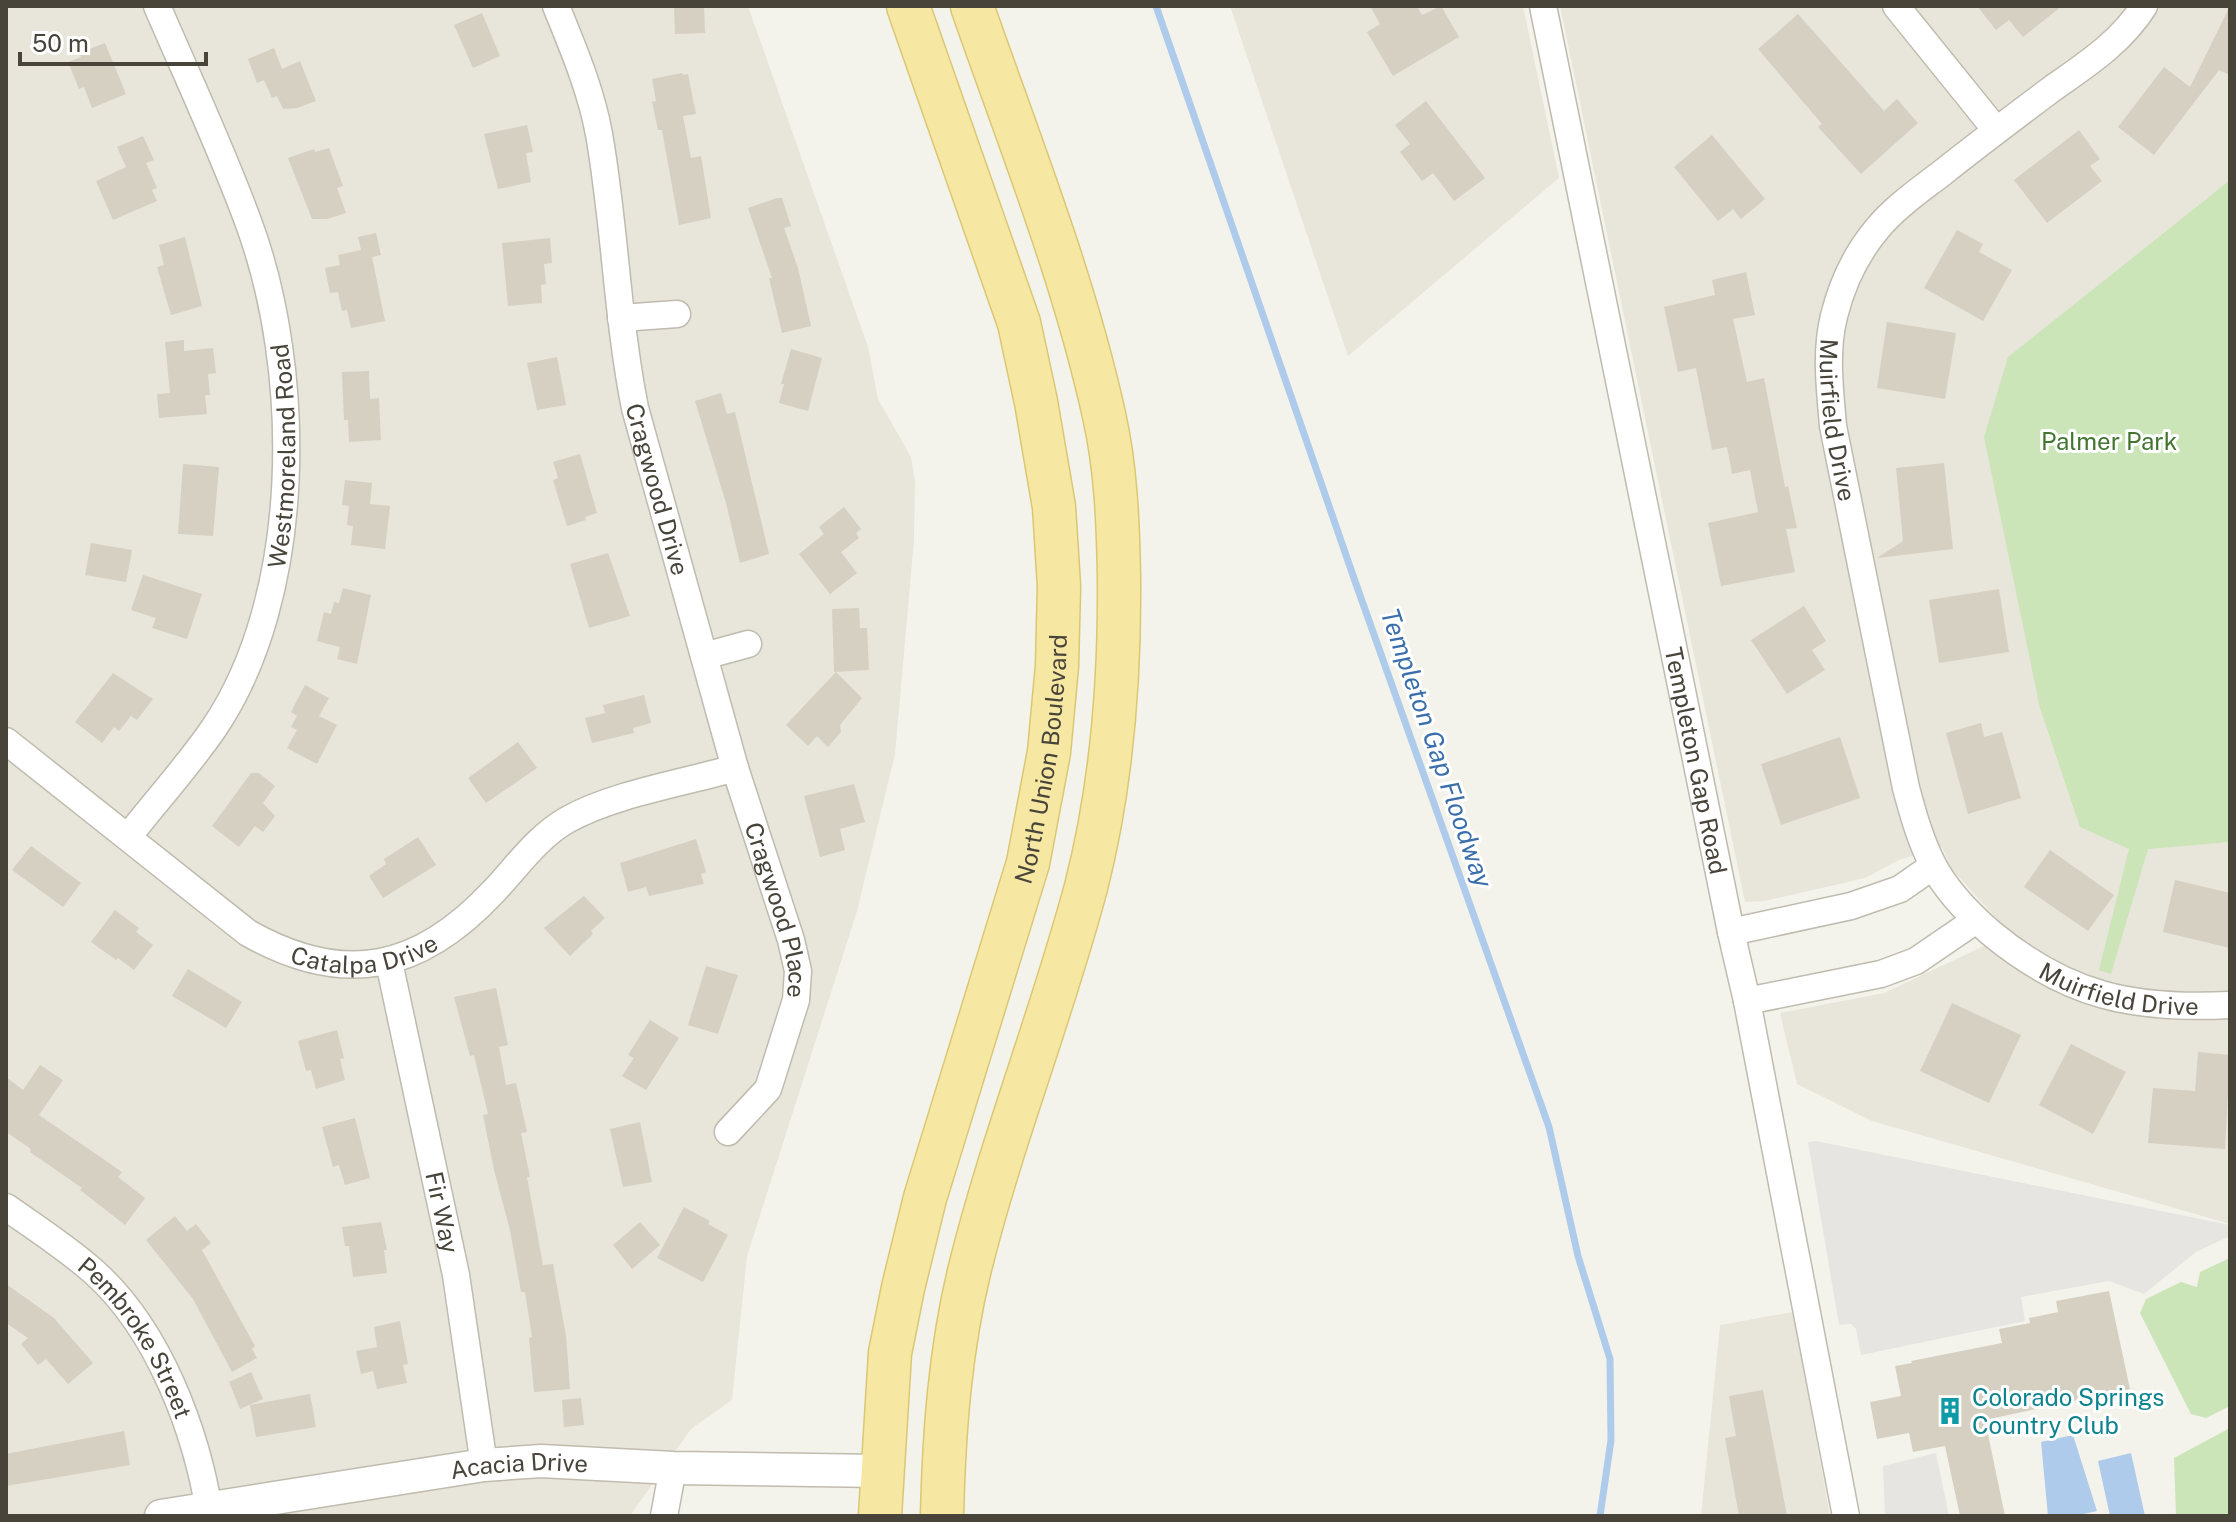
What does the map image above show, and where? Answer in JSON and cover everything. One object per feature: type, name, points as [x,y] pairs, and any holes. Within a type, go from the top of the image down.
[{"type":"main road","name":"North Union Boulevard","points":[[880,1516],[890,1353],[925,1198],[1028,863],[1049,752],[1059,599],[1054,507],[1019,323],[908,6]]},
{"type":"main road","points":[[942,1516],[944,1443],[950,1388],[969,1271],[1086,886],[1115,724],[1120,624],[1118,513],[1101,404],[1079,312],[972,6]]},
{"type":"street","name":"Westmoreland Road","points":[[128,837],[215,727],[261,633],[274,582],[285,482],[282,380],[275,326],[250,225],[157,6]]},
{"type":"street","name":"Templeton Gap Road","points":[[1543,6],[1747,1001],[1846,1516]]},
{"type":"street","points":[[1896,6],[1996,130]]},
{"type":"street","name":"Muirfield Drive","points":[[2144,6],[2120,37],[1996,130],[1878,228],[1851,267],[1833,318],[1829,353],[1833,426],[1906,788],[1917,829],[1933,866],[1976,920],[2039,968],[2066,982],[2101,995],[2168,1007],[2230,1005]]},
{"type":"street","name":"Cragwood Drive","points":[[558,7],[583,73],[598,133],[625,361],[635,408],[735,768]]},
{"type":"street","points":[[621,318],[677,314]]},
{"type":"street","points":[[704,656],[748,644]]},
{"type":"street","name":"Catalpa Drive","points":[[6,741],[248,933],[279,951],[311,961],[348,965],[389,962],[431,944],[461,924],[542,840],[565,821],[596,806],[735,768]]},
{"type":"street","name":"Cragwood Place","points":[[728,1132],[768,1089],[796,1000],[798,971],[791,940],[735,768]]},
{"type":"street","points":[[1731,932],[1851,906],[1900,889],[1933,866]]},
{"type":"street","points":[[1747,1001],[1881,974],[1916,961],[1976,920]]},
{"type":"street","name":"Fir Way","points":[[389,962],[456,1275],[484,1465]]},
{"type":"street","name":"Pembroke Street","points":[[6,1207],[95,1273],[126,1307],[155,1351],[182,1407],[209,1512]]},
{"type":"street","name":"Acacia Drive","points":[[161,1516],[209,1512],[484,1465],[541,1461],[673,1468],[882,1471]]},
{"type":"street","points":[[664,1516],[673,1468]]},
{"type":"shaded area","points":[[6,6],[748,6],[868,347],[878,399],[911,457],[915,481],[914,540],[895,754],[857,911],[747,1256],[732,1400],[691,1429],[630,1516],[6,1516]]},
{"type":"shaded area","points":[[1230,6],[1523,6],[1559,178],[1348,356]]},
{"type":"shaded area","points":[[1560,6],[2230,6],[2230,180],[2008,357],[2129,849],[2111,973],[2148,848],[2230,842],[2230,1224],[1872,1121],[1797,1084],[1780,1013],[1884,993],[1984,946],[2003,926],[1951,868],[1942,847],[1899,860],[1865,878],[1765,901],[1745,902]]},
{"type":"shaded area","points":[[1816,1141],[2230,1225],[2230,1236],[2196,1252],[2144,1294],[2109,1281],[2021,1297],[2025,1321],[1861,1355],[1856,1329],[1851,1324],[1839,1325],[1808,1142]]},
{"type":"shaded area","points":[[1793,1312],[1830,1516],[1701,1516],[1720,1325]]},
{"type":"shaded area","points":[[1936,1453],[1949,1516],[1885,1516],[1883,1466]]},
{"type":"green space","name":"Palmer Park","points":[[2230,180],[2230,842],[2148,849],[2111,974],[2099,970],[2129,849],[2080,827],[2040,708],[1984,437],[2008,357]]},
{"type":"green space","points":[[2230,1258],[2230,1406],[2206,1418],[2191,1414],[2140,1313],[2146,1299],[2181,1282],[2197,1287],[2200,1272]]},
{"type":"green space","name":"Colorado Springs Country Club","points":[[2230,1428],[2230,1516],[2176,1516],[2174,1458]]},
{"type":"water","points":[[2073,1435],[2097,1511],[2075,1516],[2048,1516],[2041,1442]]},
{"type":"water","points":[[2131,1453],[2145,1516],[2110,1516],[2098,1461]]},
{"type":"building","points":[[674,6],[704,6],[705,33],[675,34]]},
{"type":"building","points":[[1370,6],[1417,6],[1422,15],[1441,6],[1459,37],[1393,76],[1367,32],[1380,24]]},
{"type":"building","points":[[1977,6],[2062,6],[2023,37],[2009,20],[1996,30]]},
{"type":"building","points":[[2230,6],[2230,75],[2219,70],[2154,155],[2118,127],[2164,67],[2190,87]]},
{"type":"building","points":[[482,13],[500,56],[473,68],[454,25]]},
{"type":"building","points":[[1798,14],[1884,111],[1897,99],[1918,123],[1861,174],[1818,127],[1822,124],[1758,49]]},
{"type":"building","points":[[105,43],[126,94],[92,108],[84,87],[79,89],[68,62],[81,57],[79,53]]},
{"type":"building","points":[[274,48],[282,69],[300,61],[316,101],[283,109],[277,96],[272,98],[264,80],[257,83],[248,59]]},
{"type":"building","points":[[688,74],[696,114],[683,116],[691,158],[701,156],[711,218],[679,225],[662,130],[658,130],[652,102],[656,101],[652,79]]},
{"type":"building","points":[[1426,101],[1485,178],[1454,201],[1433,173],[1422,181],[1400,152],[1410,144],[1395,125]]},
{"type":"building","points":[[527,125],[533,152],[526,153],[531,182],[498,189],[484,134]]},
{"type":"building","points":[[2079,130],[2100,159],[2090,166],[2102,181],[2047,223],[2014,180]]},
{"type":"building","points":[[1712,135],[1765,199],[1741,219],[1733,209],[1718,221],[1674,167]]},
{"type":"building","points":[[143,136],[154,160],[146,163],[157,188],[152,190],[157,201],[113,220],[96,181],[126,167],[117,147]]},
{"type":"building","points":[[329,148],[343,186],[337,188],[346,213],[327,219],[312,219],[288,158],[314,149],[315,152]]},
{"type":"building","points":[[782,198],[791,226],[784,228],[798,268],[811,326],[782,333],[769,278],[772,278],[748,208]]},
{"type":"building","points":[[1957,230],[1983,244],[1979,252],[2012,270],[1983,321],[1924,288]]},
{"type":"building","points":[[376,233],[381,255],[372,257],[385,321],[351,328],[347,310],[342,311],[338,292],[330,293],[325,268],[340,265],[338,255],[361,250],[358,237]]},
{"type":"building","points":[[185,237],[202,306],[171,315],[157,267],[164,265],[159,245]]},
{"type":"building","points":[[550,238],[552,263],[544,264],[546,284],[541,285],[542,303],[508,306],[502,243]]},
{"type":"building","points":[[1746,272],[1755,315],[1733,319],[1747,382],[1764,378],[1785,487],[1788,486],[1797,528],[1786,529],[1795,572],[1721,586],[1708,523],[1758,512],[1750,470],[1732,474],[1727,447],[1712,450],[1696,368],[1678,372],[1664,307],[1715,295],[1712,280]]},
{"type":"building","points":[[1887,322],[1956,333],[1945,399],[1877,388]]},
{"type":"building","points":[[184,340],[184,351],[213,348],[216,373],[208,374],[210,395],[205,395],[207,414],[159,418],[157,394],[170,393],[165,342]]},
{"type":"building","points":[[791,349],[822,358],[808,411],[779,403]]},
{"type":"building","points":[[557,357],[566,405],[537,410],[527,363]]},
{"type":"building","points":[[369,371],[370,399],[379,398],[381,440],[349,442],[348,420],[344,420],[342,372]]},
{"type":"building","points":[[721,393],[727,414],[735,412],[769,554],[740,563],[726,503],[695,401]]},
{"type":"building","points":[[580,454],[597,513],[567,526],[553,480],[558,478],[553,462]]},
{"type":"building","points":[[1944,463],[1953,549],[1877,558],[1903,541],[1896,468]]},
{"type":"building","points":[[183,464],[219,467],[213,536],[178,534]]},
{"type":"building","points":[[345,480],[372,483],[370,504],[390,506],[385,549],[351,545],[353,526],[347,525],[349,506],[342,505]]},
{"type":"building","points":[[844,507],[861,529],[856,533],[859,538],[841,552],[857,573],[830,594],[799,554],[824,534],[819,527]]},
{"type":"building","points":[[91,543],[132,550],[126,582],[85,575]]},
{"type":"building","points":[[608,553],[630,616],[589,628],[570,564]]},
{"type":"building","points":[[143,575],[202,594],[187,639],[152,628],[156,618],[131,610]]},
{"type":"building","points":[[343,588],[371,595],[357,664],[337,659],[340,647],[317,641],[324,612],[331,614],[334,602],[339,603]]},
{"type":"building","points":[[1999,589],[2009,652],[1939,663],[1929,600]]},
{"type":"building","points":[[1804,606],[1826,641],[1812,650],[1825,670],[1787,694],[1751,640]]},
{"type":"building","points":[[859,608],[860,628],[867,628],[869,670],[834,672],[832,609]]},
{"type":"building","points":[[836,672],[862,698],[840,725],[841,732],[828,747],[817,736],[808,746],[786,725]]},
{"type":"building","points":[[113,673],[153,699],[137,720],[131,716],[119,731],[114,727],[102,743],[75,722]]},
{"type":"building","points":[[305,685],[329,698],[319,716],[337,725],[317,764],[287,748],[297,730],[291,727],[297,716],[291,712]]},
{"type":"building","points":[[644,695],[651,723],[633,728],[634,733],[592,743],[585,718],[605,713],[603,705]]},
{"type":"building","points":[[1981,723],[1984,737],[2002,732],[2021,798],[1968,814],[1946,733]]},
{"type":"building","points":[[1840,737],[1860,798],[1781,825],[1761,764]]},
{"type":"building","points":[[518,742],[537,768],[486,803],[468,778]]},
{"type":"building","points":[[251,773],[259,773],[275,786],[263,803],[275,816],[263,832],[255,826],[239,847],[212,826]]},
{"type":"building","points":[[854,784],[865,822],[840,829],[845,850],[820,857],[804,796]]},
{"type":"building","points":[[418,837],[436,865],[383,898],[369,876],[386,864],[384,859]]},
{"type":"building","points":[[696,839],[706,872],[701,874],[704,884],[649,896],[646,887],[628,892],[620,863]]},
{"type":"building","points":[[31,846],[81,883],[63,907],[12,870]]},
{"type":"building","points":[[2050,850],[2114,895],[2088,931],[2024,887]]},
{"type":"building","points":[[2175,880],[2230,893],[2230,948],[2163,932]]},
{"type":"building","points":[[584,896],[605,918],[570,956],[544,928]]},
{"type":"building","points":[[115,910],[139,928],[136,932],[153,945],[134,970],[91,942]]},
{"type":"building","points":[[706,966],[738,975],[718,1034],[688,1025]]},
{"type":"building","points":[[188,969],[242,1002],[226,1028],[172,996]]},
{"type":"building","points":[[496,988],[508,1045],[499,1047],[506,1085],[516,1083],[527,1132],[521,1133],[530,1177],[527,1177],[543,1265],[553,1264],[566,1336],[570,1389],[534,1392],[529,1338],[532,1337],[525,1292],[521,1292],[510,1230],[494,1170],[483,1115],[488,1114],[474,1055],[470,1056],[454,997]]},
{"type":"building","points":[[1952,1003],[2021,1035],[1989,1103],[1920,1071]]},
{"type":"building","points":[[650,1020],[679,1038],[646,1090],[622,1076],[634,1058],[628,1055]]},
{"type":"building","points":[[337,1030],[344,1058],[340,1059],[345,1080],[316,1089],[311,1070],[306,1071],[298,1041]]},
{"type":"building","points":[[2071,1044],[2126,1072],[2093,1134],[2039,1105]]},
{"type":"building","points":[[2198,1052],[2230,1055],[2225,1149],[2148,1143],[2153,1088],[2195,1091]]},
{"type":"building","points":[[40,1065],[63,1080],[39,1115],[122,1172],[118,1177],[145,1198],[125,1225],[80,1190],[82,1188],[6,1132],[6,1077],[23,1090]]},
{"type":"building","points":[[355,1118],[370,1178],[345,1185],[339,1165],[333,1167],[322,1127]]},
{"type":"building","points":[[640,1122],[652,1182],[623,1187],[610,1129]]},
{"type":"building","points":[[684,1207],[728,1235],[703,1282],[657,1258]]},
{"type":"building","points":[[175,1216],[187,1231],[196,1224],[211,1243],[202,1250],[255,1346],[252,1349],[257,1358],[232,1372],[193,1299],[146,1240]]},
{"type":"building","points":[[381,1222],[387,1250],[384,1250],[387,1273],[353,1277],[349,1246],[345,1246],[342,1227]]},
{"type":"building","points":[[640,1222],[660,1245],[632,1269],[613,1245]]},
{"type":"building","points":[[6,1284],[54,1318],[93,1363],[68,1384],[46,1359],[38,1365],[21,1344],[28,1338],[6,1323]]},
{"type":"building","name":"Colorado Springs Country Club","points":[[2109,1291],[2130,1389],[1985,1420],[2005,1516],[1960,1516],[1945,1446],[1913,1452],[1909,1433],[1877,1439],[1870,1402],[1901,1396],[1895,1366],[2002,1343],[1999,1329],[2030,1323],[2029,1318],[2058,1312],[2056,1301]]},
{"type":"building","points":[[400,1321],[408,1364],[403,1365],[407,1383],[377,1389],[373,1371],[361,1374],[356,1351],[377,1347],[374,1327]]},
{"type":"building","points":[[251,1372],[263,1399],[240,1409],[229,1382]]},
{"type":"building","points":[[1763,1390],[1787,1516],[1739,1516],[1725,1438],[1736,1436],[1729,1396]]},
{"type":"building","points":[[310,1394],[316,1427],[256,1437],[250,1405]]},
{"type":"building","points":[[581,1398],[584,1425],[564,1427],[562,1400]]},
{"type":"building","points":[[124,1431],[130,1465],[6,1486],[6,1454]]},
{"type":"waterway","name":"Templeton Gap Floodway","points":[[1156,6],[1356,584],[1549,1127],[1578,1256],[1610,1359],[1611,1440],[1600,1516]]},
{"type":"place","name":"Colorado Springs Country Club","points":[[1950,1411]]}]
